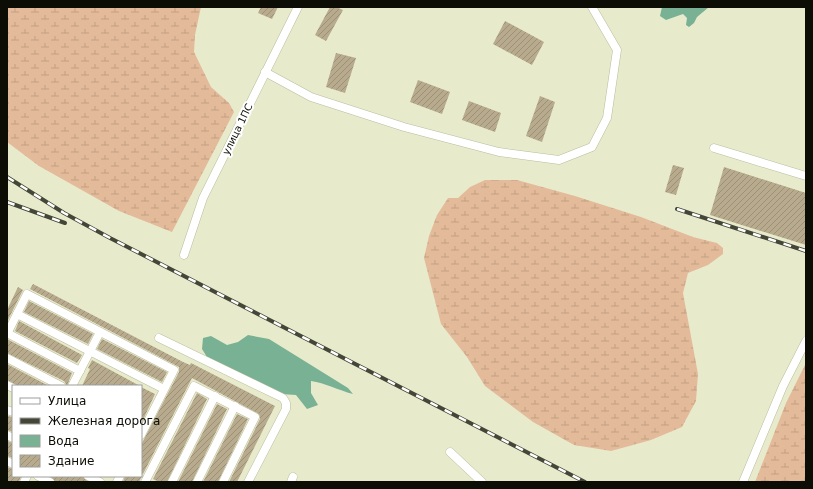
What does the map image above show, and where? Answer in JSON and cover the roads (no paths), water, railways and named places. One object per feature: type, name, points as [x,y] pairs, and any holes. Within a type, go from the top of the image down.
[{"type":"street","name":"улица 1ПС","points":[[184,255],[190,230],[203,198],[298,7]]},
{"type":"street","points":[[266,72],[311,97],[404,127],[498,152],[559,160],[592,147],[607,118],[617,50],[592,7]]},
{"type":"street","points":[[714,148],[806,176]]},
{"type":"street","points":[[80,371],[7,333],[27,294],[174,370],[142,430]]},
{"type":"street","points":[[17,314],[164,389]]},
{"type":"street","points":[[73,385],[100,332]]},
{"type":"street","points":[[159,338],[283,398],[286,403],[286,408],[248,482]]},
{"type":"street","points":[[743,482],[783,386],[806,341]]},
{"type":"street","points":[[7,358],[59,385]]},
{"type":"street","points":[[146,482],[194,386],[255,417],[223,482]]},
{"type":"street","points":[[172,482],[215,396]]},
{"type":"street","points":[[197,482],[235,406]]},
{"type":"street","points":[[450,452],[482,482]]},
{"type":"street","points":[[40,477],[50,482]]},
{"type":"street","points":[[90,477],[100,482]]},
{"type":"water","points":[[662,7],[709,7],[697,17],[694,23],[689,27],[686,25],[687,18],[683,14],[666,20],[660,16]]},
{"type":"water","points":[[248,335],[269,339],[348,388],[353,394],[311,381],[311,393],[318,405],[307,409],[296,395],[281,394],[207,357],[202,349],[203,338],[211,336],[227,345],[238,342]]},
{"type":"railway","points":[[7,177],[64,213],[110,238],[585,482]]},
{"type":"railway","points":[[7,202],[65,223]]},
{"type":"railway","points":[[677,209],[806,251]]}]
